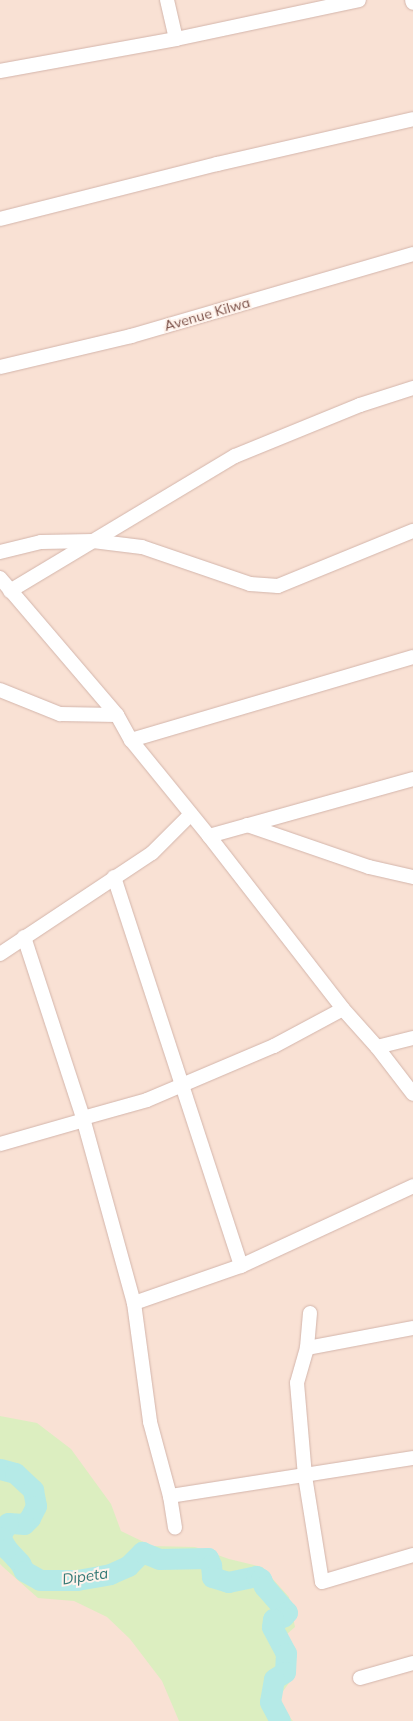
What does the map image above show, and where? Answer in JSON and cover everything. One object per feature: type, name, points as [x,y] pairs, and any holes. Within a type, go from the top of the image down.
[{"type":"street","points":[[167,0],[176,39]]},
{"type":"street","points":[[0,70],[176,39],[359,0]]},
{"type":"street","points":[[0,219],[217,164],[413,119]]},
{"type":"street","name":"Avenue Kilwa","points":[[0,367],[131,336],[413,254]]},
{"type":"street","points":[[10,591],[235,456],[360,405],[413,388]]},
{"type":"street","points":[[0,552],[41,542],[93,542],[142,547],[250,584],[278,586],[413,531]]},
{"type":"street","points":[[0,578],[117,716],[131,740],[209,836],[343,1009],[377,1047],[413,1094]]},
{"type":"street","points":[[131,740],[413,657]]},
{"type":"street","points":[[0,690],[60,714],[117,716]]},
{"type":"street","points":[[209,836],[413,779]]},
{"type":"street","points":[[0,954],[152,853],[191,814]]},
{"type":"street","points":[[247,825],[369,867],[413,876]]},
{"type":"street","points":[[114,877],[241,1266]]},
{"type":"street","points":[[24,937],[84,1119],[134,1303],[150,1422],[170,1496],[175,1528]]},
{"type":"street","points":[[0,1144],[147,1100],[274,1046],[343,1009]]},
{"type":"street","points":[[377,1047],[413,1038]]},
{"type":"street","points":[[134,1303],[241,1266],[413,1186]]},
{"type":"street","points":[[310,1313],[307,1348],[297,1383],[305,1476],[322,1582],[413,1555]]},
{"type":"street","points":[[307,1348],[413,1328]]},
{"type":"street","points":[[170,1496],[413,1458]]},
{"type":"street","points":[[360,1678],[413,1663]]},
{"type":"shaded area","points":[[0,0],[413,0],[413,1721],[0,1721]]},
{"type":"green space","points":[[0,1416],[37,1423],[71,1449],[111,1504],[121,1531],[152,1546],[195,1547],[229,1559],[262,1567],[289,1597],[295,1627],[287,1634],[296,1656],[289,1683],[278,1698],[282,1708],[293,1721],[179,1721],[162,1681],[130,1639],[107,1617],[74,1601],[38,1598],[0,1564]]},
{"type":"waterway","name":"Dipeta","points":[[0,1469],[15,1473],[33,1490],[36,1506],[30,1518],[24,1524],[8,1523],[0,1536]]},
{"type":"waterway","name":"Dipeta","points":[[0,1537],[24,1571],[40,1580],[77,1580],[110,1574],[128,1566],[142,1552],[159,1559],[208,1558],[212,1577],[228,1582],[256,1576],[261,1579],[264,1586],[287,1612],[283,1617],[273,1619],[272,1627],[286,1653],[285,1672],[274,1679],[270,1702],[280,1721]]}]
